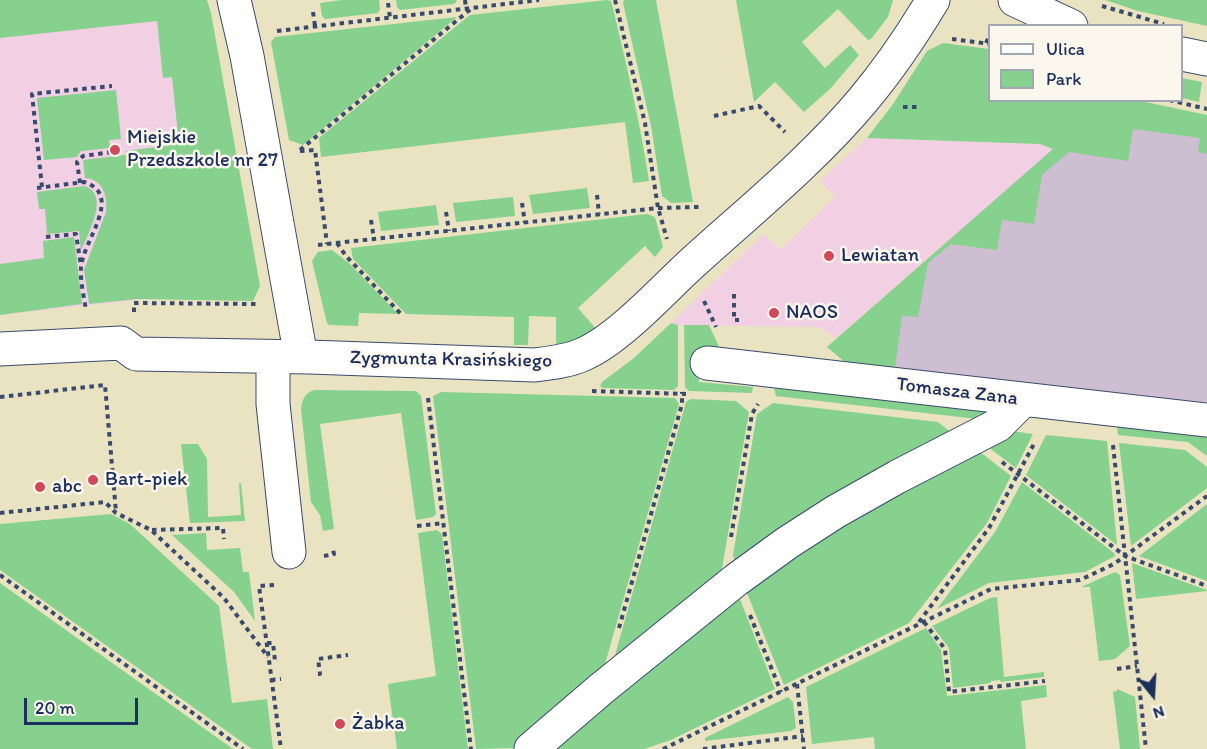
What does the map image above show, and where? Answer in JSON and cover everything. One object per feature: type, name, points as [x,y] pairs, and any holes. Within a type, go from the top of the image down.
[{"type":"street","points":[[234,0],[247,56],[287,357],[273,404],[289,552]]},
{"type":"street","name":"Zygmunta Krasińskiego","points":[[0,349],[121,343],[136,354],[535,365],[560,362],[583,355],[606,341],[633,318],[811,154],[867,94],[898,53],[933,0]]},
{"type":"street","points":[[1015,0],[1067,24]]},
{"type":"street","points":[[1183,54],[1207,59]]},
{"type":"street","name":"Tomasza Zana","points":[[694,373],[1039,402],[1207,420]]},
{"type":"street","points":[[531,749],[736,580],[787,543],[835,512],[897,477],[1039,402]]},
{"type":"path","points":[[465,0],[466,9]]},
{"type":"path","points":[[274,32],[539,0]]},
{"type":"path","points":[[615,0],[645,123],[658,208],[670,250]]},
{"type":"path","points":[[388,3],[390,18]]},
{"type":"path","points":[[1097,4],[1163,24]]},
{"type":"path","points":[[300,151],[472,8]]},
{"type":"path","points":[[313,12],[315,26]]},
{"type":"path","points":[[986,44],[988,40]]},
{"type":"path","points":[[81,267],[101,212],[102,200],[97,189],[91,184],[39,187],[32,94],[112,86]]},
{"type":"path","points":[[1177,102],[1207,109]]},
{"type":"path","points":[[714,116],[759,106],[789,137]]},
{"type":"path","points":[[80,183],[77,162],[83,156],[119,151]]},
{"type":"path","points":[[597,195],[599,214]]},
{"type":"path","points":[[522,203],[525,223]]},
{"type":"path","points":[[308,246],[658,208],[703,207]]},
{"type":"path","points":[[446,212],[449,231]]},
{"type":"path","points":[[371,220],[374,239]]},
{"type":"path","points":[[46,237],[76,234],[87,314]]},
{"type":"path","points":[[337,243],[346,256],[401,314]]},
{"type":"path","points":[[734,294],[734,320],[739,320]]},
{"type":"path","points":[[617,632],[682,404],[682,394],[694,373]]},
{"type":"path","points":[[0,397],[105,385],[117,513]]},
{"type":"path","points":[[589,391],[693,394]]},
{"type":"path","points":[[427,397],[471,749]]},
{"type":"path","points":[[750,398],[761,399],[752,414],[728,558],[781,692]]},
{"type":"path","points":[[918,624],[989,528],[1019,475],[1039,402]]},
{"type":"path","points":[[1109,410],[1146,749]]},
{"type":"path","points":[[971,439],[1125,556],[1207,586]]},
{"type":"path","points":[[663,749],[671,748],[992,589],[1080,580],[1114,564],[1207,496]]},
{"type":"path","points":[[0,513],[105,502],[117,513],[151,530],[224,598],[268,657]]},
{"type":"path","points":[[417,526],[443,523]]},
{"type":"path","points":[[151,530],[223,528],[224,539]]},
{"type":"path","points":[[0,575],[243,749]]},
{"type":"path","points":[[280,584],[259,586],[281,749]]},
{"type":"path","points":[[924,622],[945,650],[949,692],[1045,681]]},
{"type":"path","points":[[267,643],[273,643],[275,661],[278,661]]},
{"type":"path","points":[[318,674],[320,674],[318,659],[348,655]]},
{"type":"path","points":[[1117,669],[1137,666]]},
{"type":"path","points":[[272,680],[281,679]]},
{"type":"path","points":[[798,684],[804,749]]},
{"type":"path","points":[[703,749],[803,736]]},
{"type":"shaded area","name":"Miejskie Przedszkole nr 27","points":[[0,0],[203,0],[256,287],[0,315]]},
{"type":"shaded area","points":[[1095,121],[1207,136],[1207,402],[1194,403],[845,362],[827,347],[1053,149]]},
{"type":"shaded area","points":[[867,138],[1040,144],[1053,149],[836,338],[819,327],[673,325],[671,323],[764,234],[780,250],[835,197],[820,181]]},
{"type":"green space","points":[[0,0],[207,0],[260,286],[253,301],[137,299],[89,304],[84,270],[106,212],[106,206],[105,195],[100,185],[85,178],[83,160],[126,155],[126,151],[179,144],[172,77],[163,78],[157,21],[0,38]]},
{"type":"green space","points":[[342,0],[379,0],[380,9],[378,13],[325,19],[322,16],[320,3]]},
{"type":"green space","points":[[396,0],[457,1],[454,4],[400,10]]},
{"type":"green space","points":[[607,0],[612,4],[637,114],[649,181],[633,183],[625,122],[321,157],[319,138],[470,15]]},
{"type":"green space","points":[[624,0],[656,0],[693,202],[671,203],[662,196],[651,126]]},
{"type":"green space","points":[[736,0],[893,0],[888,17],[871,39],[868,40],[838,9],[802,42],[825,68],[850,45],[859,55],[830,89],[804,112],[775,82],[754,102]]},
{"type":"green space","points":[[1105,0],[1207,0],[1207,26],[1138,11]]},
{"type":"green space","points":[[457,17],[303,145],[289,140],[271,42],[275,37]]},
{"type":"green space","points":[[943,43],[988,49],[988,102],[1146,102],[1207,115],[1207,154],[1198,152],[1200,138],[1133,129],[1128,161],[1069,152],[1042,175],[1034,224],[1002,220],[997,250],[951,244],[928,263],[918,317],[902,316],[895,368],[845,362],[827,347],[1053,149],[1040,144],[867,138],[893,104],[927,51]]},
{"type":"green space","points":[[1183,78],[1202,82],[1199,102],[1183,98]]},
{"type":"green space","points":[[116,90],[121,139],[109,140],[110,148],[81,151],[77,157],[44,160],[37,98]]},
{"type":"green space","points":[[84,186],[92,190],[97,206],[81,251],[79,231],[47,234],[45,209],[39,209],[37,192]]},
{"type":"green space","points":[[587,188],[590,208],[533,214],[529,195]]},
{"type":"green space","points":[[513,197],[515,216],[456,222],[453,203]]},
{"type":"green space","points":[[436,205],[439,225],[381,231],[378,212]]},
{"type":"green space","points":[[647,214],[655,217],[663,247],[655,257],[645,246],[578,308],[596,329],[571,343],[556,344],[556,317],[529,316],[528,345],[514,345],[514,317],[406,314],[353,259],[351,248]]},
{"type":"green space","points":[[74,237],[82,304],[0,315],[0,264],[44,258],[43,241]]},
{"type":"green space","points":[[332,250],[349,263],[398,314],[359,313],[358,326],[329,325],[312,261],[318,252]]},
{"type":"green space","points":[[671,323],[678,325],[678,386],[674,390],[603,388],[600,386],[602,382],[634,358]]},
{"type":"green space","points":[[684,325],[709,325],[721,351],[702,350],[699,382],[753,387],[752,393],[689,391],[685,387]]},
{"type":"green space","points":[[774,388],[1000,413],[986,420],[776,396]]},
{"type":"green space","points":[[315,390],[416,391],[421,396],[436,514],[433,517],[416,520],[401,413],[320,424],[334,529],[323,531],[320,515],[311,502],[301,409],[305,397]]},
{"type":"green space","points":[[441,392],[675,398],[679,404],[601,678],[517,748],[476,749],[433,396]]},
{"type":"green space","points":[[691,399],[736,401],[749,412],[720,580],[614,659],[686,402]]},
{"type":"green space","points":[[773,403],[938,422],[952,433],[736,566],[733,555],[757,414]]},
{"type":"green space","points":[[1117,426],[1207,433],[1207,456],[1188,442],[1118,435]]},
{"type":"green space","points":[[1012,431],[1033,434],[1016,468],[988,447]]},
{"type":"green space","points":[[1046,435],[1107,441],[1117,545],[1026,475]]},
{"type":"green space","points":[[1119,443],[1185,450],[1207,467],[1207,488],[1131,546]]},
{"type":"green space","points":[[181,444],[198,444],[207,459],[208,517],[241,515],[239,483],[241,483],[245,521],[190,523]]},
{"type":"green space","points":[[980,452],[1011,476],[987,523],[909,623],[784,685],[745,588],[802,546]]},
{"type":"green space","points":[[1022,482],[1115,556],[1085,572],[989,583],[937,609],[995,532]]},
{"type":"green space","points":[[1207,504],[1207,581],[1139,556]]},
{"type":"green space","points":[[111,514],[130,524],[219,606],[232,703],[267,699],[273,749],[252,749],[0,570],[0,524]]},
{"type":"green space","points":[[437,530],[442,534],[468,749],[397,749],[388,684],[436,676],[418,533]]},
{"type":"green space","points":[[206,533],[207,550],[240,548],[243,572],[249,572],[255,621],[234,592],[172,535]]},
{"type":"green space","points":[[1132,563],[1207,590],[1207,591],[1136,599]]},
{"type":"green space","points":[[1115,572],[1120,575],[1130,646],[1115,659],[1099,661],[1090,587],[1081,587]]},
{"type":"green space","points":[[0,583],[233,749],[0,749]]},
{"type":"green space","points":[[738,594],[775,689],[671,740],[644,749],[548,749]]},
{"type":"green space","points":[[997,597],[1004,677],[1044,672],[1044,677],[991,681],[991,683],[953,688],[949,648],[932,626],[990,598]]},
{"type":"green space","points":[[926,628],[941,650],[947,696],[1046,685],[1047,697],[1021,701],[1026,749],[875,749],[874,737],[812,744],[806,687]]},
{"type":"green space","points":[[1117,689],[1135,697],[1140,749],[1120,749],[1113,692]]},
{"type":"green space","points":[[788,697],[793,702],[796,728],[791,731],[705,741],[705,738]]},
{"type":"place","name":"Miejskie Przedszkole nr 27","points":[[115,150]]},
{"type":"place","name":"Lewiatan","points":[[829,256]]},
{"type":"place","name":"NAOS","points":[[774,313]]},
{"type":"place","name":"Bart-piek","points":[[93,480]]},
{"type":"place","name":"abc","points":[[40,487]]},
{"type":"place","name":"Żabka","points":[[340,724]]}]
